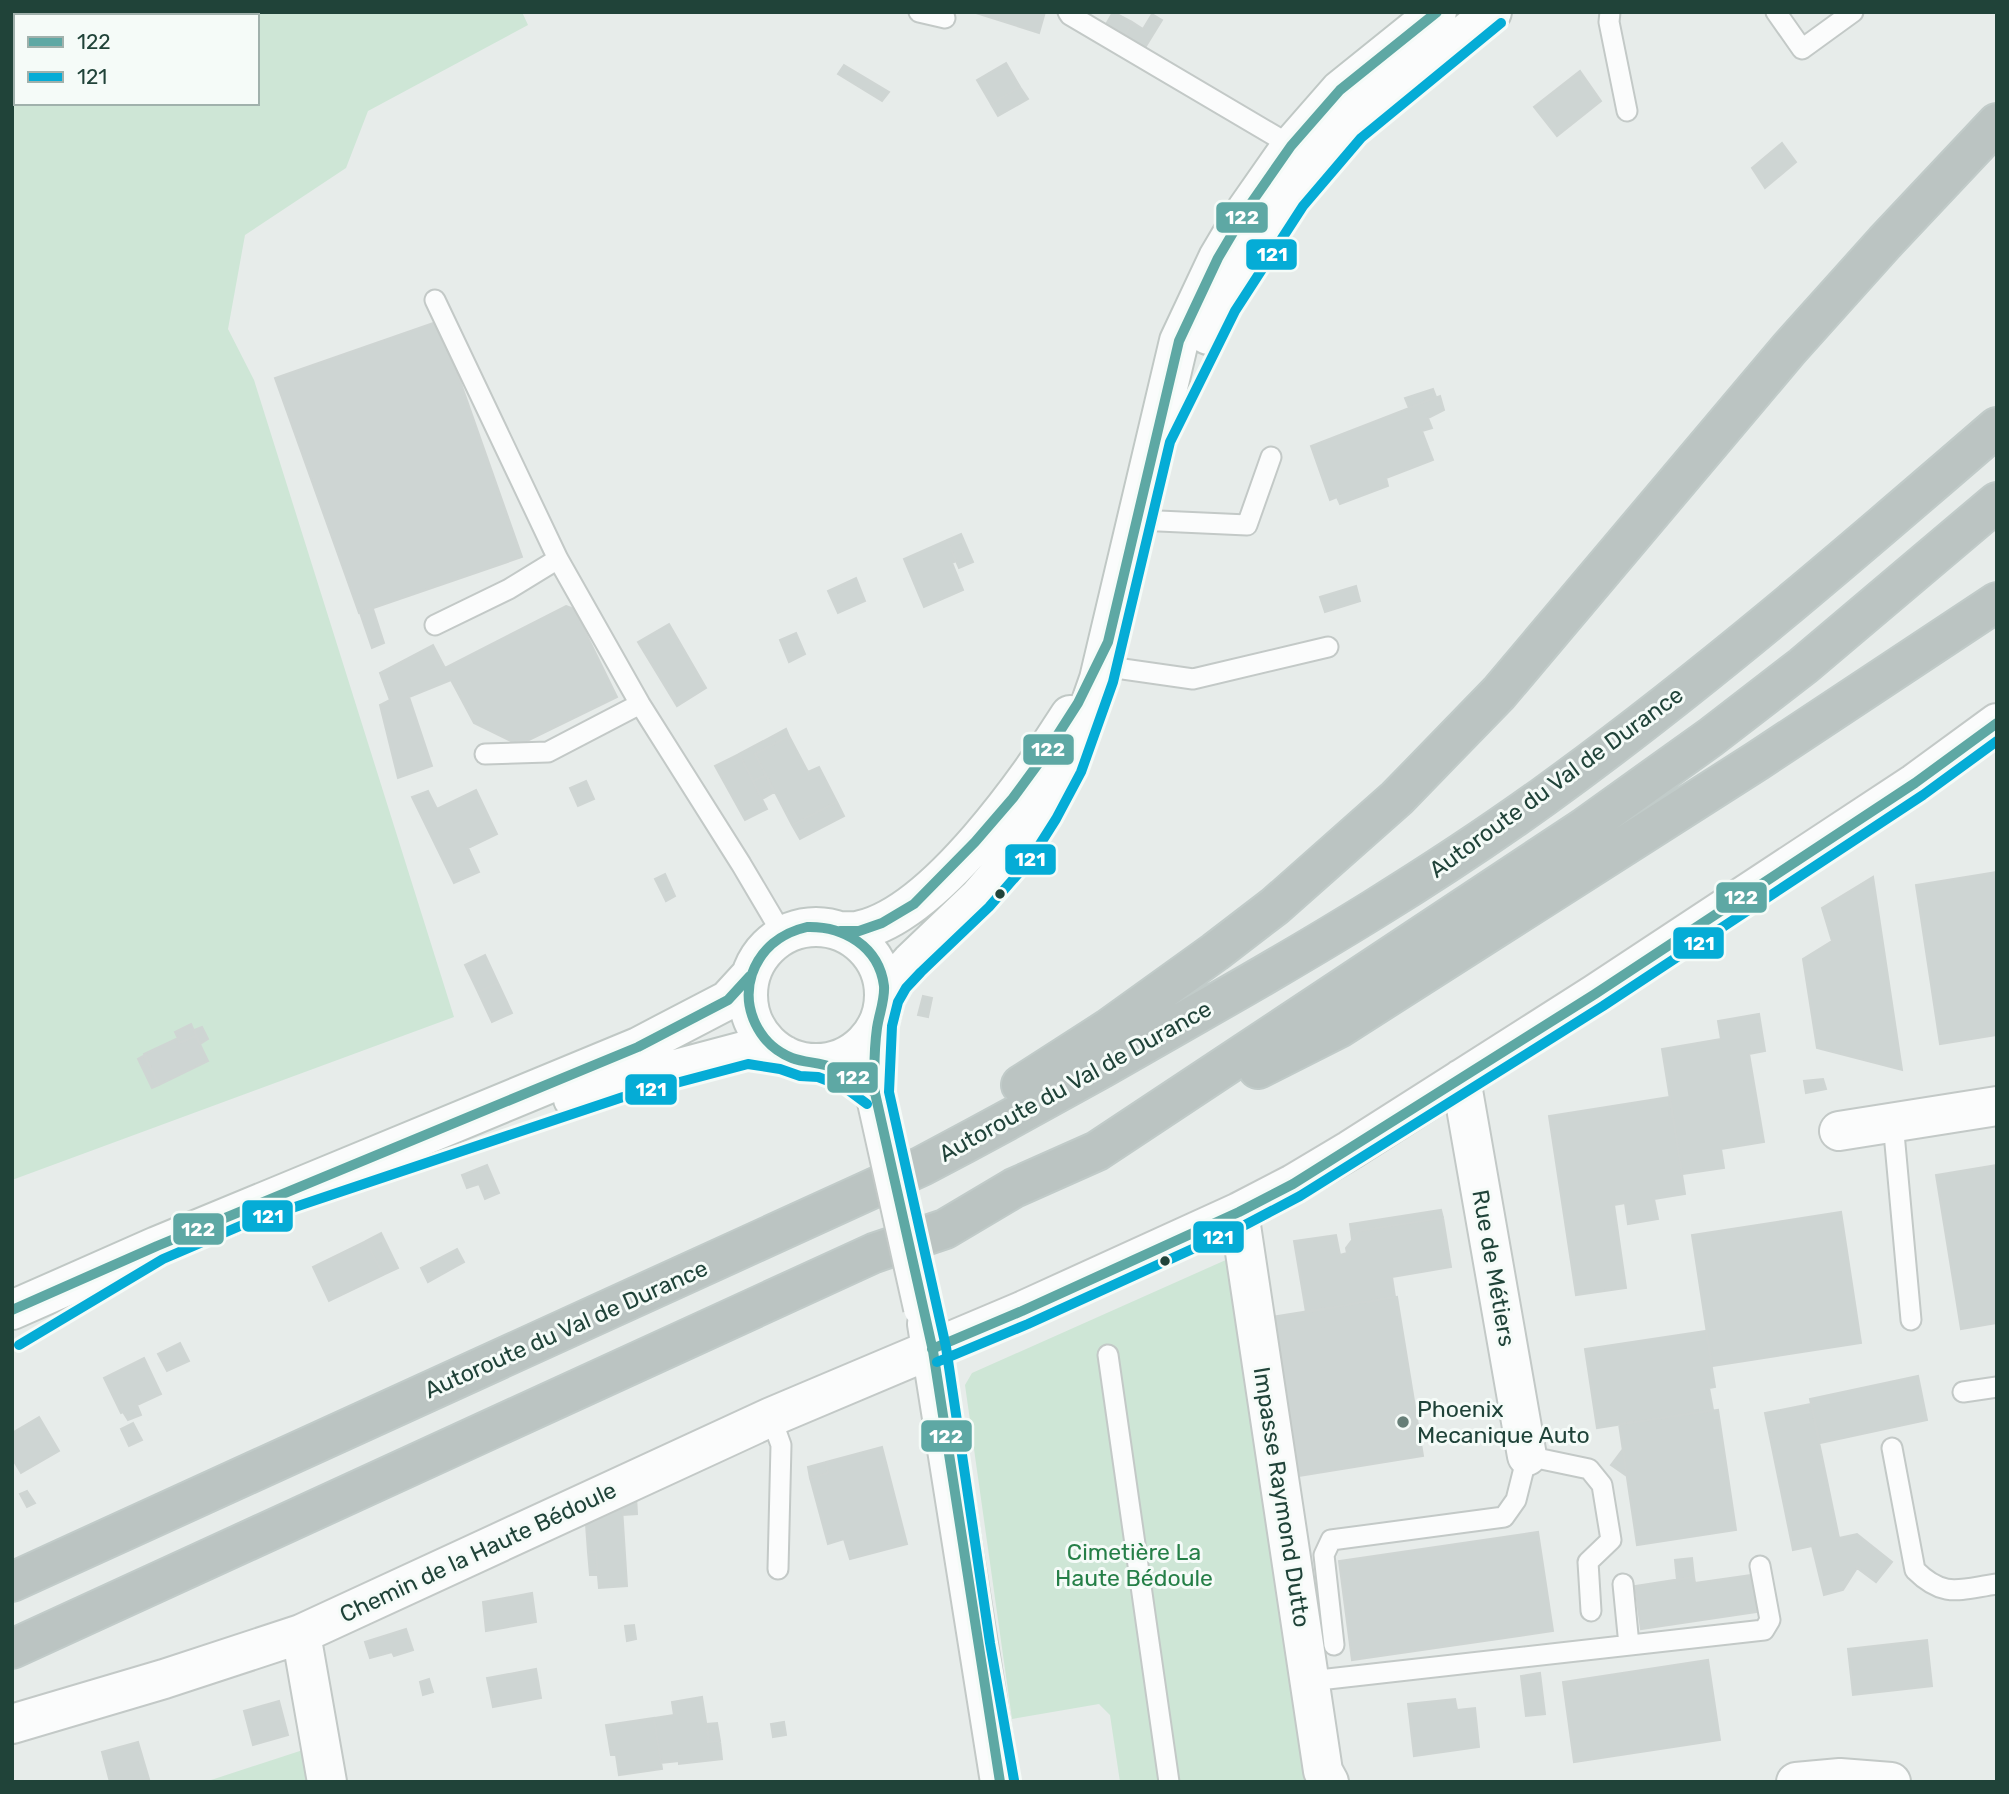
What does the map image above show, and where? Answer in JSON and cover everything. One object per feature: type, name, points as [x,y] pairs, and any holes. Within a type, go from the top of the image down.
[{"type":"highway","points":[[235,1480],[918,1144],[1049,1069],[1215,952],[1275,906],[1396,798],[1499,693],[1789,349],[1997,122]]},
{"type":"highway","name":"Autoroute du Val de Durance","points":[[12,1582],[922,1166],[1114,1062],[1355,922],[1543,796],[1737,649],[1997,427]]},
{"type":"highway","name":"Autoroute du Val de Durance","points":[[12,1649],[814,1281],[874,1254],[945,1229],[1014,1188],[1097,1151],[1605,813],[1711,737],[1803,666],[1997,502]]},
{"type":"highway","points":[[1097,1151],[1339,1028],[1757,761],[1997,602]]},
{"type":"street","points":[[242,1210],[619,1084],[747,1050],[784,1055],[802,1062],[821,1063],[854,1052],[867,1040],[895,980],[979,897],[1019,850],[1044,812],[1069,765],[1085,724],[1105,654],[1157,436],[1223,304],[1292,198],[1307,154],[1340,90],[1437,12]]},
{"type":"street","points":[[1307,154],[1351,128],[1492,12]]},
{"type":"street","points":[[12,1310],[242,1210],[638,1047],[729,1000],[750,976],[763,952],[783,935],[801,928],[859,931],[882,923],[914,904],[975,842],[1013,798],[1078,703],[1105,654]]},
{"type":"street","name":"Chemin de la Haute Bédoule","points":[[12,1724],[164,1679],[301,1634],[771,1417],[1022,1311],[1239,1212],[1293,1184],[1595,994],[1914,783],[1997,723]]},
{"type":"street","points":[[840,931],[859,941],[873,956],[882,975],[875,1093],[932,1349],[999,1782]]},
{"type":"street","points":[[750,976],[748,999],[753,1021],[766,1041],[784,1055]]},
{"type":"street","points":[[821,1063],[851,1075],[875,1093]]},
{"type":"street","name":"Rue de Métiers","points":[[1461,1079],[1527,1456]]},
{"type":"street","points":[[1839,1131],[1997,1106]]},
{"type":"street","name":"Impasse Raymond Dutto","points":[[1239,1212],[1323,1771],[1329,1782]]},
{"type":"street","points":[[12,1333],[157,1246]]},
{"type":"street","points":[[301,1634],[327,1782]]},
{"type":"street","points":[[1796,1782],[1840,1778],[1891,1782]]},
{"type":"lane","points":[[919,12],[945,18]]},
{"type":"lane","points":[[1068,12],[1307,154]]},
{"type":"lane","points":[[1610,12],[1609,22],[1627,111]]},
{"type":"lane","points":[[1776,12],[1802,49],[1853,12]]},
{"type":"lane","points":[[435,300],[558,559],[640,704],[783,935]]},
{"type":"lane","points":[[1137,520],[1247,526],[1271,457]]},
{"type":"lane","points":[[435,625],[509,589],[558,559]]},
{"type":"lane","points":[[1105,654],[1193,679],[1328,647]]},
{"type":"lane","points":[[485,754],[548,752],[640,704]]},
{"type":"lane","points":[[1893,1122],[1911,1320]]},
{"type":"lane","points":[[1108,1355],[1169,1782]]},
{"type":"lane","points":[[1964,1392],[1997,1387]]},
{"type":"lane","points":[[771,1417],[781,1445],[778,1569]]},
{"type":"lane","points":[[1892,1448],[1916,1570],[1929,1584],[1947,1591],[1997,1584]]},
{"type":"lane","points":[[1334,1645],[1324,1555],[1331,1540],[1504,1517],[1516,1500],[1527,1456],[1589,1469],[1602,1485],[1611,1540],[1588,1562],[1591,1611]]},
{"type":"lane","points":[[1310,1681],[1763,1630],[1770,1620],[1760,1566]]},
{"type":"lane","points":[[1623,1584],[1629,1645]]},
{"type":"green space","points":[[12,12],[522,12],[528,25],[368,111],[346,168],[245,235],[228,329],[254,380],[454,1017],[12,1180]]},
{"type":"green space","name":"Cimetière La Haute Bédoule","points":[[1228,1259],[1310,1782],[1120,1782],[1110,1715],[1099,1704],[1012,1719],[965,1385],[972,1373]]},
{"type":"green space","points":[[309,1748],[315,1782],[205,1782]]},
{"type":"building","points":[[973,12],[1045,12],[1039,33]]},
{"type":"building","points":[[1113,12],[1132,22],[1123,39],[1104,28]]},
{"type":"building","points":[[1152,14],[1162,20],[1143,51],[1123,39],[1132,22],[1143,29]]},
{"type":"building","points":[[1006,63],[1020,87],[991,104],[977,80]]},
{"type":"building","points":[[844,65],[889,92],[882,101],[838,74]]},
{"type":"building","points":[[1580,71],[1601,101],[1557,136],[1534,107]]},
{"type":"building","points":[[1020,87],[1028,99],[998,116],[991,104]]},
{"type":"building","points":[[1782,143],[1796,162],[1765,188],[1752,168]]},
{"type":"building","points":[[439,321],[522,557],[359,613],[275,378]]},
{"type":"building","points":[[1433,389],[1436,397],[1409,408],[1405,398]]},
{"type":"building","points":[[1440,396],[1444,410],[1428,418],[1432,428],[1422,431],[1433,460],[1386,478],[1388,486],[1340,504],[1337,497],[1330,500],[1311,446]]},
{"type":"building","points":[[961,534],[973,562],[959,568],[947,540]]},
{"type":"building","points":[[947,540],[956,561],[952,563],[963,590],[924,607],[904,559]]},
{"type":"building","points":[[856,578],[865,601],[838,613],[828,591]]},
{"type":"building","points":[[1356,586],[1360,601],[1325,612],[1320,597]]},
{"type":"building","points":[[566,606],[574,609],[617,697],[519,745],[474,723],[451,680],[409,697],[432,766],[398,778],[380,705],[390,700],[380,673],[433,645],[445,668]]},
{"type":"building","points":[[373,609],[384,643],[372,648],[360,613]]},
{"type":"building","points":[[669,624],[706,688],[677,706],[638,642]]},
{"type":"building","points":[[796,633],[805,654],[789,662],[780,640]]},
{"type":"building","points":[[786,729],[789,736],[755,754],[766,775],[753,781],[739,754]]},
{"type":"building","points":[[789,736],[808,772],[819,767],[837,802],[792,825],[755,754]]},
{"type":"building","points":[[739,754],[767,809],[745,820],[715,766]]},
{"type":"building","points":[[766,775],[774,792],[762,799],[753,781]]},
{"type":"building","points":[[586,781],[594,799],[578,806],[570,788]]},
{"type":"building","points":[[476,790],[497,834],[468,848],[479,872],[454,883],[412,797],[428,791],[437,809]]},
{"type":"building","points":[[837,802],[844,816],[800,839],[792,825]]},
{"type":"building","points":[[1997,872],[1997,1035],[1940,1044],[1916,885]]},
{"type":"building","points":[[665,874],[675,896],[666,901],[655,879]]},
{"type":"building","points":[[1873,877],[1902,1070],[1817,1048],[1803,959],[1832,941],[1822,908]]},
{"type":"building","points":[[485,955],[498,983],[478,992],[465,965]]},
{"type":"building","points":[[498,983],[512,1013],[492,1022],[478,992]]},
{"type":"building","points":[[923,996],[932,998],[928,1017],[918,1015]]},
{"type":"building","points":[[1759,1014],[1765,1051],[1749,1054],[1764,1142],[1721,1149],[1724,1168],[1682,1174],[1662,1049],[1721,1039],[1718,1021]]},
{"type":"building","points":[[191,1024],[196,1036],[180,1043],[175,1032]]},
{"type":"building","points":[[202,1027],[208,1039],[200,1044],[194,1030]]},
{"type":"building","points":[[196,1036],[208,1061],[159,1085],[144,1054],[178,1038],[180,1043]]},
{"type":"building","points":[[145,1055],[159,1085],[152,1088],[138,1059]]},
{"type":"building","points":[[1823,1079],[1826,1089],[1806,1093],[1804,1081]]},
{"type":"building","points":[[1670,1097],[1685,1194],[1654,1199],[1658,1219],[1628,1224],[1625,1203],[1614,1205],[1626,1288],[1576,1295],[1549,1116]]},
{"type":"building","points":[[487,1165],[499,1193],[485,1199],[479,1184],[467,1188],[462,1175]]},
{"type":"building","points":[[1997,1165],[1997,1323],[1961,1329],[1936,1175]]},
{"type":"building","points":[[1441,1210],[1443,1218],[1359,1231],[1352,1239],[1350,1224]]},
{"type":"building","points":[[1841,1212],[1861,1343],[1712,1366],[1692,1235]]},
{"type":"building","points":[[1443,1218],[1451,1267],[1392,1277],[1395,1297],[1306,1312],[1294,1241],[1336,1235],[1340,1255],[1347,1253],[1346,1248],[1359,1231]]},
{"type":"building","points":[[381,1233],[398,1268],[383,1275],[366,1241]]},
{"type":"building","points":[[366,1241],[383,1275],[329,1301],[313,1267]]},
{"type":"building","points":[[457,1249],[464,1262],[428,1282],[421,1268]]},
{"type":"building","points":[[1397,1297],[1423,1456],[1292,1477],[1266,1318]]},
{"type":"building","points":[[1706,1331],[1715,1387],[1709,1388],[1713,1410],[1597,1428],[1585,1349]]},
{"type":"building","points":[[180,1343],[189,1361],[167,1371],[158,1354]]},
{"type":"building","points":[[144,1358],[161,1394],[137,1405],[141,1415],[128,1420],[123,1412],[121,1413],[104,1378]]},
{"type":"building","points":[[1918,1376],[1927,1420],[1820,1443],[1810,1399]]},
{"type":"building","points":[[1811,1404],[1839,1538],[1857,1534],[1892,1562],[1876,1582],[1857,1568],[1843,1590],[1824,1595],[1812,1546],[1793,1550],[1765,1413]]},
{"type":"building","points":[[1718,1410],[1736,1530],[1637,1545],[1619,1424]]},
{"type":"building","points":[[39,1417],[59,1451],[21,1473],[12,1458],[12,1433]]},
{"type":"building","points":[[133,1423],[142,1440],[129,1446],[121,1429]]},
{"type":"building","points":[[882,1447],[907,1544],[850,1559],[844,1539],[828,1544],[810,1478],[828,1473],[826,1462]]},
{"type":"building","points":[[1623,1449],[1627,1476],[1611,1465]]},
{"type":"building","points":[[826,1462],[828,1473],[810,1478],[808,1467]]},
{"type":"building","points":[[27,1491],[35,1503],[27,1507],[20,1494]]},
{"type":"building","points":[[621,1492],[636,1496],[637,1514],[623,1515]]},
{"type":"building","points":[[621,1492],[627,1586],[599,1588],[596,1552],[588,1552],[585,1510]]},
{"type":"building","points":[[1538,1532],[1553,1631],[1352,1660],[1339,1561]]},
{"type":"building","points":[[588,1552],[596,1552],[598,1575],[590,1575]]},
{"type":"building","points":[[1692,1558],[1694,1577],[1677,1580],[1675,1560]]},
{"type":"building","points":[[1752,1575],[1757,1612],[1641,1629],[1635,1586],[1694,1577],[1695,1583]]},
{"type":"building","points":[[532,1593],[536,1622],[486,1631],[483,1602]]},
{"type":"building","points":[[634,1625],[636,1639],[627,1641],[625,1626]]},
{"type":"building","points":[[406,1629],[413,1650],[394,1656],[392,1652],[370,1658],[365,1642]]},
{"type":"building","points":[[1927,1640],[1932,1686],[1853,1695],[1848,1649]]},
{"type":"building","points":[[1708,1660],[1720,1740],[1574,1762],[1563,1682]]},
{"type":"building","points":[[536,1669],[541,1698],[493,1707],[487,1678]]},
{"type":"building","points":[[1540,1673],[1545,1714],[1526,1716],[1521,1676]]},
{"type":"building","points":[[429,1679],[433,1692],[423,1695],[420,1682]]},
{"type":"building","points":[[702,1697],[709,1742],[720,1741],[722,1759],[679,1764],[679,1761],[661,1763],[654,1718],[674,1715],[672,1702]]},
{"type":"building","points":[[1455,1699],[1457,1710],[1475,1708],[1479,1747],[1414,1756],[1408,1704]]},
{"type":"building","points":[[279,1701],[288,1735],[253,1745],[244,1711]]},
{"type":"building","points":[[654,1718],[662,1769],[619,1775],[616,1755],[611,1755],[606,1725]]},
{"type":"building","points":[[784,1722],[786,1735],[773,1737],[771,1724]]},
{"type":"building","points":[[717,1723],[720,1741],[709,1742],[707,1724]]},
{"type":"building","points":[[138,1742],[149,1779],[139,1782],[110,1782],[102,1752]]},
{"type":"transit line","name":"122","points":[[840,931],[859,931],[882,923],[914,904],[975,842],[1013,798],[1046,753],[1078,703],[1108,642],[1179,341],[1218,258],[1247,209],[1291,146],[1340,90],[1437,12]]},
{"type":"transit line","name":"121","points":[[1014,1780],[990,1643],[946,1347],[889,1092],[892,1026],[898,1002],[906,988],[989,907],[1030,860],[1081,772],[1113,682],[1170,442],[1235,311],[1303,206],[1361,138],[1501,23]]},
{"type":"transit line","name":"122","points":[[932,1349],[1239,1212],[1293,1184],[1595,994],[1915,783],[1997,723]]},
{"type":"transit line","name":"121","points":[[937,1362],[1028,1324],[1245,1225],[1300,1196],[1603,1006],[1923,795],[1997,741]]},
{"type":"transit line","name":"122","points":[[807,927],[834,930],[857,941],[867,949],[881,972],[884,991],[876,1036],[875,1093],[840,1070],[797,1060],[780,1052],[762,1035],[751,1012],[749,987],[761,957],[773,943],[789,933],[807,927]]},
{"type":"transit line","name":"122","points":[[12,1310],[157,1246],[638,1047],[728,1000],[750,976]]},
{"type":"transit line","name":"121","points":[[19,1345],[163,1259],[247,1223],[623,1097],[748,1064],[780,1069],[800,1076],[818,1077],[844,1087],[867,1104]]},
{"type":"transit line","name":"122","points":[[875,1093],[933,1351],[1000,1782]]},
{"type":"place","name":"Phoenix Mecanique Auto","points":[[1403,1422]]}]
